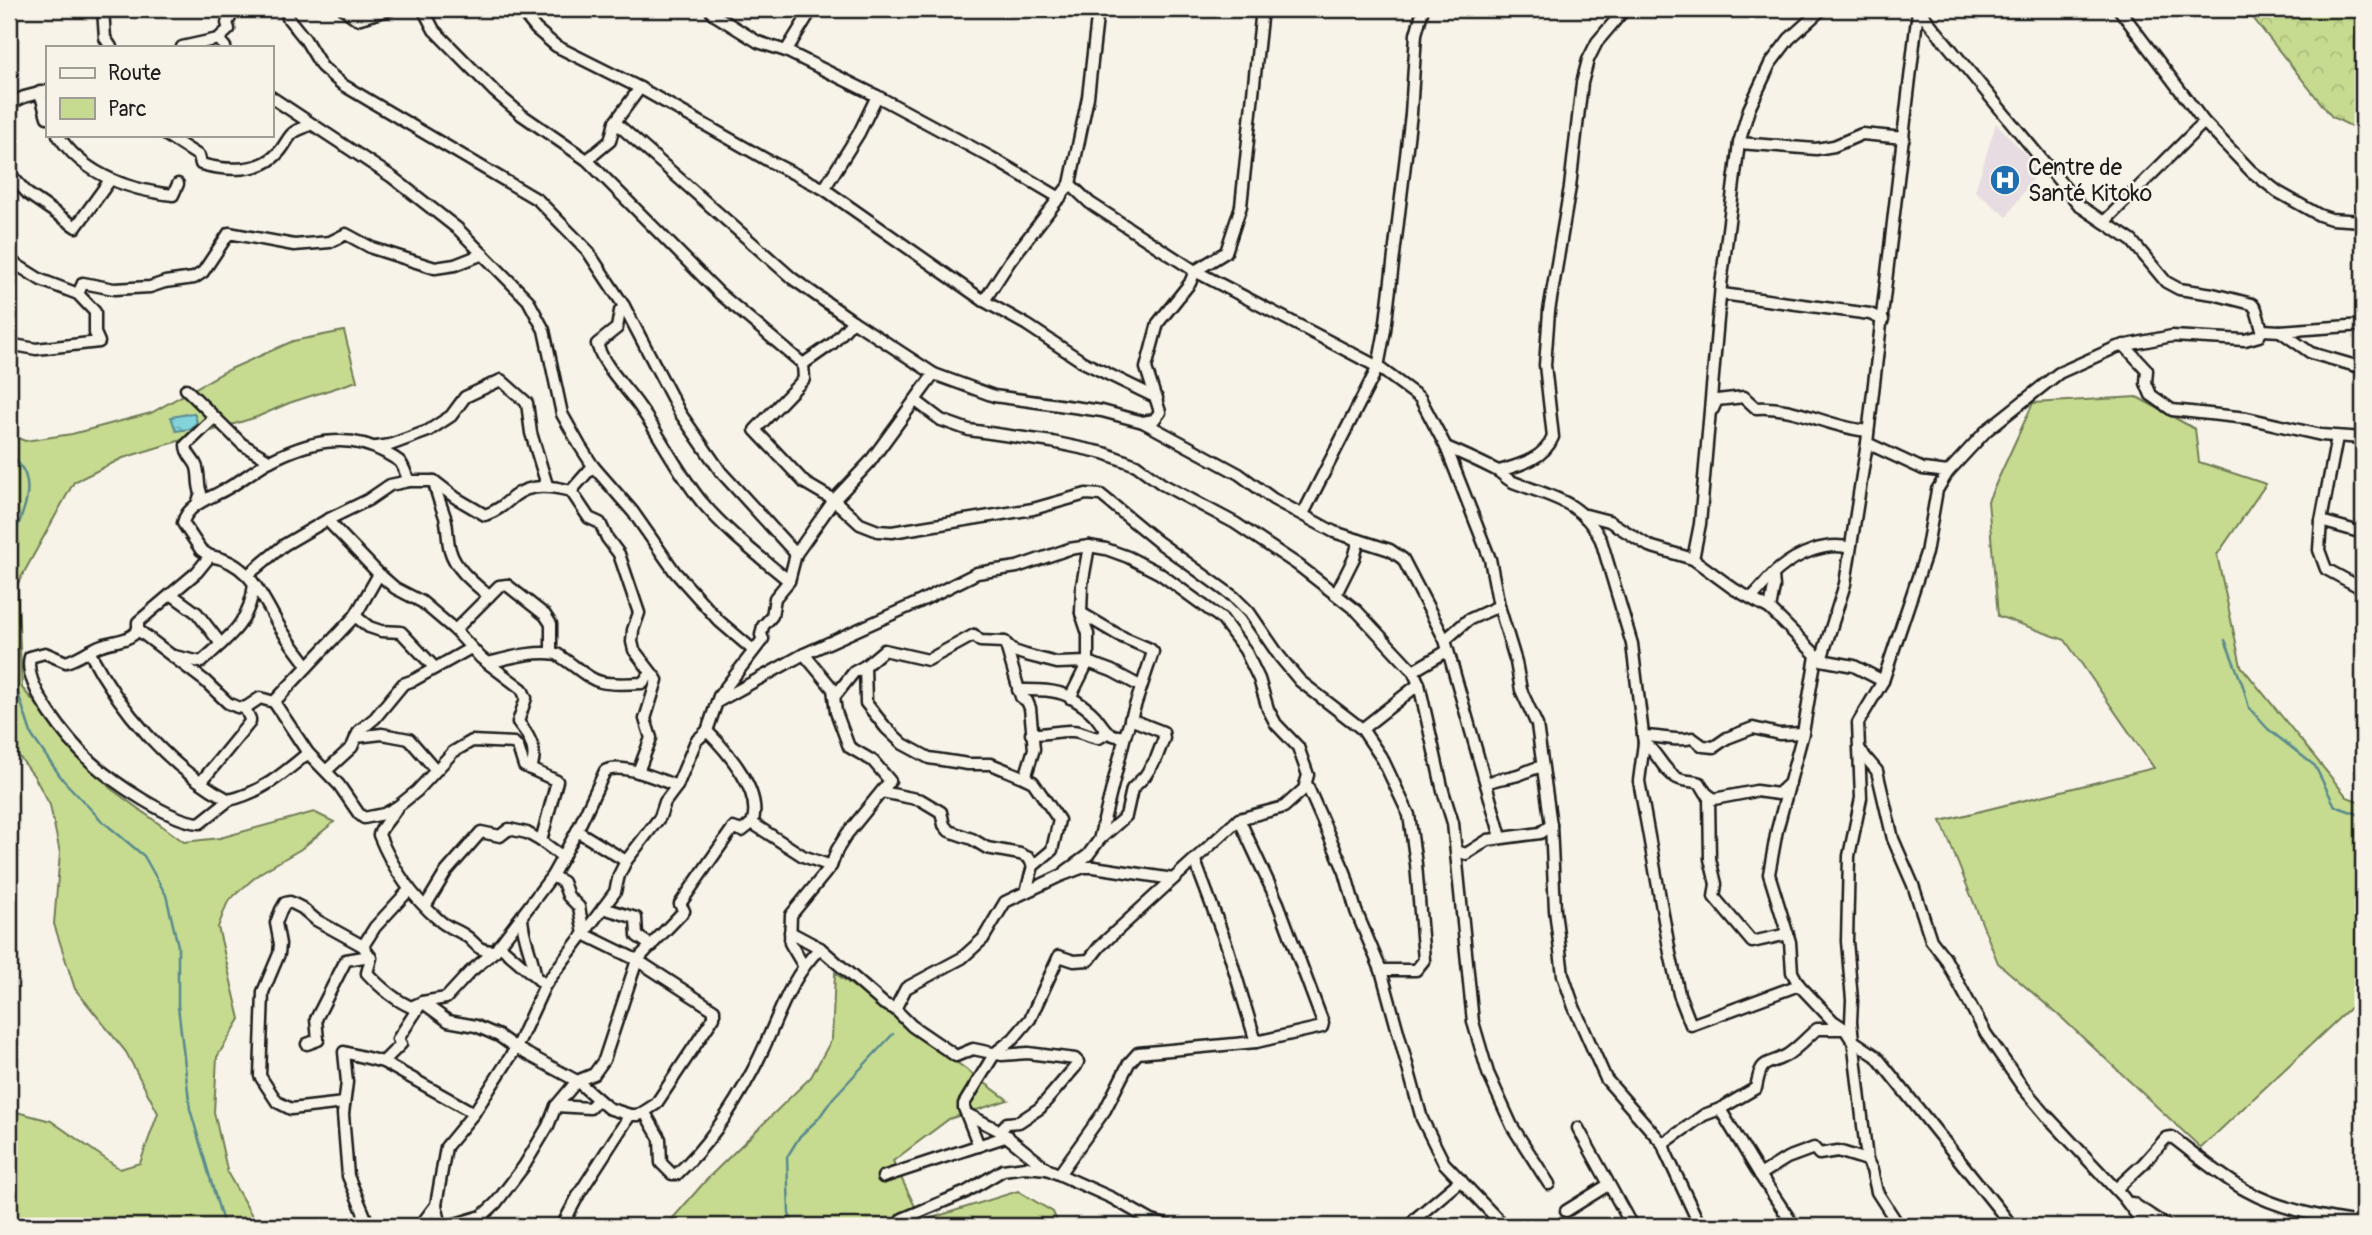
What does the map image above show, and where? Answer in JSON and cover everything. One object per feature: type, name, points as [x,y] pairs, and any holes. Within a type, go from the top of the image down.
[{"type":"street","points":[[76,9],[86,9]]},
{"type":"street","points":[[103,9],[105,38],[110,46]]},
{"type":"street","points":[[192,46],[222,43],[235,9]]},
{"type":"street","points":[[286,9],[288,19],[305,39],[322,67],[343,85],[538,200],[587,250],[624,306],[680,413],[720,472],[796,554]]},
{"type":"street","points":[[344,9],[357,19],[392,9]]},
{"type":"street","points":[[423,9],[435,30],[494,91],[522,115],[587,160],[719,293],[803,365],[804,379],[755,430],[805,483],[834,500],[860,524],[878,531],[892,532],[1033,509],[1086,494],[1101,495],[1157,541],[1234,597],[1249,612],[1300,681],[1362,729],[1383,760],[1409,815],[1424,960],[1416,971],[1381,970]]},
{"type":"street","points":[[520,9],[536,29],[556,46],[640,88],[824,189],[984,301],[1083,362],[1157,398]]},
{"type":"street","points":[[710,9],[713,14],[758,42],[786,51],[877,96],[992,158],[1059,198]]},
{"type":"street","points":[[786,51],[812,9]]},
{"type":"street","points":[[984,301],[1010,261],[1070,184],[1088,97],[1098,9]]},
{"type":"street","points":[[1143,422],[1154,420],[1160,412],[1146,368],[1158,323],[1190,283],[1195,271],[1226,251],[1241,206],[1262,9]]},
{"type":"street","points":[[1303,514],[1378,368],[1411,114],[1416,34],[1423,9]]},
{"type":"street","points":[[1499,471],[1543,453],[1553,437],[1545,365],[1549,312],[1570,187],[1582,83],[1588,60],[1597,42],[1625,9]]},
{"type":"street","points":[[1693,559],[1700,524],[1739,143],[1749,109],[1770,64],[1807,19],[1822,9]]},
{"type":"street","points":[[1918,9],[1883,320],[1845,584],[1819,658],[1803,733],[1777,830],[1769,874],[1788,934],[1792,972],[1800,985],[1845,1029],[1852,1040],[1876,1056],[2012,1226]]},
{"type":"street","points":[[1899,1226],[1877,1192],[1867,1160],[1852,1040],[1847,941],[1849,856],[1861,798],[1858,723],[1883,681],[1926,553],[1937,490],[1948,472],[1987,430],[2059,373],[2124,345],[2172,336],[2245,340],[2259,336],[2262,330],[2252,304],[2179,289],[2166,282],[2132,242],[2080,206],[1918,9]]},
{"type":"street","points":[[2119,9],[2204,122],[2241,161],[2278,192],[2319,215],[2331,219],[2363,221]]},
{"type":"street","points":[[587,160],[610,141],[615,122],[640,88]]},
{"type":"street","points":[[9,104],[44,92]]},
{"type":"street","points":[[824,189],[859,132],[877,96]]},
{"type":"street","points":[[273,98],[391,177],[458,229],[528,300],[544,330],[562,414],[593,466],[633,512],[675,572],[719,621],[753,650]]},
{"type":"street","points":[[615,122],[793,279],[934,374],[994,396],[1102,411],[1143,422],[1239,474],[1273,499],[1335,532],[1390,550],[1403,559],[1445,640],[1501,836]]},
{"type":"street","points":[[2104,222],[2204,122]]},
{"type":"street","points":[[168,136],[199,156],[201,164],[213,168],[247,168],[270,160],[292,133],[311,124]]},
{"type":"street","points":[[1739,143],[1816,149],[1834,146],[1862,134],[1903,138]]},
{"type":"street","points":[[59,136],[72,153],[110,180],[143,191],[173,195],[178,184]]},
{"type":"street","points":[[9,173],[29,194],[76,226],[110,180]]},
{"type":"street","points":[[1070,184],[1090,203],[1195,271],[1378,368],[1420,398],[1446,447],[1490,559],[1521,690],[1537,725],[1550,825],[1555,910],[1563,975],[1606,1079],[1663,1144],[1700,1226]]},
{"type":"street","points":[[78,294],[83,283],[114,289],[150,287],[194,278],[203,272],[229,233],[294,245],[330,242],[346,234],[372,248],[435,268],[455,265],[483,254]]},
{"type":"street","points":[[9,260],[41,280],[78,294],[95,312],[95,333],[99,342],[36,349],[9,344]]},
{"type":"street","points":[[1722,294],[1870,314],[1883,320]]},
{"type":"street","points":[[624,306],[620,311],[617,328],[597,344],[601,356],[641,408],[701,500],[723,525],[789,581]]},
{"type":"street","points":[[803,365],[833,343],[853,321]]},
{"type":"street","points":[[2262,330],[2363,325]]},
{"type":"street","points":[[2280,331],[2311,353],[2363,368]]},
{"type":"street","points":[[2124,345],[2147,370],[2146,383],[2151,396],[2166,408],[2180,412],[2248,418],[2337,437],[2363,438]]},
{"type":"street","points":[[441,1226],[436,1205],[446,1147],[474,1113],[516,1048],[545,985],[615,892],[626,861],[660,817],[677,786],[695,741],[707,731],[719,696],[763,639],[761,635],[764,626],[772,616],[775,598],[789,581],[796,554],[834,500],[869,463],[934,374]]},
{"type":"street","points":[[376,447],[390,445],[428,430],[452,415],[465,397],[501,380],[527,403],[531,433],[547,485]]},
{"type":"street","points":[[186,389],[251,451],[270,461]]},
{"type":"street","points":[[1710,416],[1717,400],[1744,397],[1756,408],[1775,407],[1849,429],[1868,431]]},
{"type":"street","points":[[916,401],[941,420],[969,430],[1104,453],[1136,465],[1162,484],[1235,523],[1298,565],[1357,611],[1413,671],[1419,684],[1443,791],[1453,823],[1473,1022],[1488,1073],[1512,1126],[1549,1184]]},
{"type":"street","points":[[197,504],[201,493],[197,485],[197,467],[187,453],[186,445],[214,418]]},
{"type":"street","points":[[2337,437],[2321,521],[2319,550],[2326,569],[2363,589]]},
{"type":"street","points":[[307,665],[251,579],[222,558],[201,550],[183,523],[184,518],[197,504],[230,488],[270,461],[293,451],[339,439],[376,447],[400,462],[409,481]]},
{"type":"street","points":[[1867,443],[1923,469],[1948,472]]},
{"type":"street","points":[[1446,447],[1499,471],[1512,482],[1542,490],[1585,515],[1609,521],[1649,546],[1693,559],[1734,589],[1770,609],[1819,658],[1854,666],[1883,681]]},
{"type":"street","points":[[572,491],[593,466]]},
{"type":"street","points":[[168,654],[201,662],[246,619],[250,609],[251,579],[284,545],[368,500],[390,485],[409,481],[434,481],[485,515],[503,506],[514,495],[529,489],[547,485],[572,491],[589,518],[600,523],[619,554],[639,612],[633,630],[634,650],[657,682],[645,719],[651,738],[638,772]]},
{"type":"street","points":[[434,481],[453,558],[470,580],[489,596]]},
{"type":"street","points":[[1585,515],[1601,540],[1632,644],[1644,739],[1639,781],[1670,953],[1679,994],[1691,1025],[1800,985]]},
{"type":"street","points":[[327,520],[395,588],[422,602],[488,663],[522,689],[526,698],[518,722],[532,744],[533,762],[530,769]]},
{"type":"street","points":[[1601,540],[1603,528],[1609,521]]},
{"type":"street","points":[[2321,521],[2363,533]]},
{"type":"street","points":[[1336,594],[1354,558],[1359,540]]},
{"type":"street","points":[[1752,597],[1777,570],[1802,555],[1836,545],[1850,548]]},
{"type":"street","points":[[717,702],[804,654],[977,573],[1017,567],[1069,549],[1088,546],[1128,557],[1159,573],[1222,619],[1245,650],[1276,724],[1298,747],[1308,775],[1304,789],[1284,807],[1239,819],[1100,946],[1089,960],[1074,961],[1059,956],[1030,1019],[1013,1039],[995,1053],[964,1104],[979,1146]]},
{"type":"street","points":[[1070,698],[1088,662],[1088,634],[1081,613],[1088,546]]},
{"type":"street","points":[[211,556],[197,572],[140,620],[138,631],[133,636],[102,645],[66,662],[48,654],[30,657],[28,668],[38,692],[54,719],[90,761],[162,811],[191,823],[206,820],[229,800],[249,794],[275,780],[308,753]]},
{"type":"street","points":[[274,702],[355,616],[379,574]]},
{"type":"street","points":[[1770,609],[1773,576]]},
{"type":"street","points":[[455,630],[499,586],[508,585],[538,608],[551,624],[551,653]]},
{"type":"street","points":[[171,594],[197,613],[221,644]]},
{"type":"street","points":[[1445,640],[1468,620],[1499,606]]},
{"type":"street","points":[[1081,613],[1120,636],[1152,650],[1125,736],[1100,840]]},
{"type":"street","points":[[355,616],[369,627],[401,632],[434,667]]},
{"type":"street","points":[[138,631],[205,681],[223,699],[237,707],[245,708],[261,698],[274,702],[308,753],[327,770],[361,817],[384,814],[397,807],[417,791],[453,752],[472,741],[514,743],[524,766],[557,782],[541,841]]},
{"type":"street","points":[[835,696],[854,672],[884,650],[928,660],[974,635],[980,641],[1004,642],[1026,655],[1057,663],[1088,662],[1140,686]]},
{"type":"street","points":[[1004,642],[1018,690],[1030,708],[1034,749],[1025,778]]},
{"type":"street","points":[[327,770],[352,747],[356,737],[403,684],[471,648]]},
{"type":"street","points":[[89,651],[102,676],[130,716],[201,782],[229,800]]},
{"type":"street","points":[[1413,671],[1447,651]]},
{"type":"street","points":[[488,663],[551,653],[557,654],[588,678],[600,683],[642,683],[651,674]]},
{"type":"street","points":[[803,965],[790,943],[791,915],[831,866],[847,834],[889,780],[873,761],[849,747],[836,712],[835,696],[828,682],[804,654]]},
{"type":"street","points":[[865,666],[866,703],[890,732],[910,749],[929,758],[968,764],[991,764],[1033,782],[1059,820],[1052,850],[1033,866],[1026,892]]},
{"type":"street","points":[[1362,729],[1419,684]]},
{"type":"street","points":[[1018,690],[1050,691],[1070,698],[1090,711],[1107,733]]},
{"type":"street","points":[[201,782],[250,722],[245,708]]},
{"type":"street","points":[[1060,876],[1088,855],[1126,816],[1132,789],[1151,767],[1164,738],[1163,732],[1130,719]]},
{"type":"street","points":[[1858,723],[1861,754],[1877,771],[1893,839],[1913,885],[1931,940],[1945,958],[1986,1034],[2024,1089],[2120,1193],[2145,1226]]},
{"type":"street","points":[[1644,739],[1660,736],[1679,741],[1692,738],[1703,746],[1714,747],[1727,738],[1753,728],[1779,734],[1803,733]]},
{"type":"street","points":[[1031,734],[1069,730],[1099,738],[1107,733],[1125,736]]},
{"type":"street","points":[[448,1226],[482,1216],[496,1203],[536,1146],[556,1106],[577,1082],[594,1074],[604,1060],[637,960],[684,911],[680,904],[733,828],[742,831],[752,823],[755,805],[742,776],[727,751],[707,731]]},
{"type":"street","points":[[356,737],[382,734],[409,739],[436,769]]},
{"type":"street","points":[[1644,739],[1674,776],[1700,783],[1709,797],[1710,859],[1716,884],[1714,897],[1752,942],[1788,934]]},
{"type":"street","points":[[1486,784],[1496,778],[1511,777],[1541,767]]},
{"type":"street","points":[[344,1103],[291,1109],[277,1102],[262,1082],[263,992],[279,954],[276,923],[285,904],[295,904],[316,920],[363,946],[370,956],[367,973],[385,991],[411,1007],[422,1002],[446,998],[497,948],[552,876],[605,771],[615,768],[638,772],[677,786]]},
{"type":"street","points":[[1306,783],[1345,872],[1356,911],[1381,970],[1422,1119],[1444,1163],[1504,1226]]},
{"type":"street","points":[[1709,797],[1720,799],[1756,791],[1776,794],[1790,783]]},
{"type":"street","points":[[882,792],[921,800],[941,812],[944,825],[949,831],[987,848],[1020,854],[1029,858],[1033,866]]},
{"type":"street","points":[[397,807],[379,835],[409,890],[439,920],[465,935],[475,946],[497,948],[545,985]]},
{"type":"street","points":[[1060,1173],[1105,1110],[1129,1063],[1138,1053],[1256,1042],[1322,1027],[1278,904],[1239,819]]},
{"type":"street","points":[[752,823],[803,856],[831,866]]},
{"type":"street","points":[[1457,851],[1466,854],[1488,840],[1501,836],[1540,833],[1550,825]]},
{"type":"street","points":[[426,905],[446,872],[481,832],[500,836],[509,829],[518,830],[541,841],[563,857]]},
{"type":"street","points":[[577,831],[626,861]]},
{"type":"street","points":[[1195,861],[1227,946],[1256,1042]]},
{"type":"street","points":[[895,1009],[906,988],[962,958],[984,939],[1005,902],[1026,892],[1060,876],[1094,867],[1173,878]]},
{"type":"street","points":[[552,876],[563,882],[568,896],[579,907],[584,934]]},
{"type":"street","points":[[363,946],[375,927],[409,890]]},
{"type":"street","points":[[603,908],[636,918],[637,936],[652,946]]},
{"type":"street","points":[[522,915],[523,937],[530,952],[534,974]]},
{"type":"street","points":[[790,932],[820,947],[884,1004],[895,1009],[912,1026],[956,1056],[973,1049],[995,1053],[1047,1054],[1075,1059],[1077,1062],[1040,1108],[1019,1122],[1007,1123],[1004,1133],[979,1146],[883,1177]]},
{"type":"street","points":[[556,1106],[594,1104],[630,1115],[645,1113],[656,1104],[715,1014],[712,1008],[637,960],[584,934]]},
{"type":"street","points":[[645,1113],[660,1139],[661,1163],[672,1174],[677,1174],[713,1136],[753,1071],[779,1008],[803,965],[820,947]]},
{"type":"street","points":[[307,1044],[318,1040],[316,1019],[346,960],[370,956]]},
{"type":"street","points":[[422,1002],[448,1021],[476,1026],[499,1036],[577,1082],[594,1104]]},
{"type":"street","points":[[383,1062],[401,1044],[398,1039],[422,1002]]},
{"type":"street","points":[[1663,1144],[1704,1115],[1756,1088],[1759,1071],[1766,1063],[1786,1055],[1817,1029],[1845,1029]]},
{"type":"street","points":[[369,1226],[348,1179],[344,1145],[347,1082],[344,1052],[383,1062],[474,1113]]},
{"type":"street","points":[[1720,1108],[1794,1226]]},
{"type":"street","points":[[967,1114],[1004,1133],[1047,1169]]},
{"type":"street","points":[[562,1226],[579,1194],[630,1115]]},
{"type":"street","points":[[1578,1128],[1632,1226]]},
{"type":"street","points":[[2120,1193],[2166,1138],[2172,1136],[2252,1194],[2334,1219],[2363,1223]]},
{"type":"street","points":[[1760,1175],[1787,1158],[1814,1148],[1819,1154],[1832,1151],[1867,1160]]},
{"type":"street","points":[[902,1219],[966,1192],[1003,1170],[1025,1167],[1060,1173],[1152,1221],[1169,1226]]},
{"type":"street","points":[[1411,1226],[1416,1218],[1461,1180]]},
{"type":"street","points":[[1566,1211],[1608,1185]]},
{"type":"street","points":[[2120,1193],[2167,1226]]},
{"type":"street","points":[[420,1226],[436,1205]]},
{"type":"shaded area","name":"Centre de Santé Kitoko","points":[[1996,123],[2039,169],[2007,217],[1975,191]]},
{"type":"green space","points":[[2246,9],[2363,9],[2363,132],[2332,117]]},
{"type":"green space","points":[[344,331],[357,381],[289,403],[257,417],[123,458],[74,482],[17,585],[22,688],[110,788],[184,842],[220,838],[314,812],[334,822],[301,849],[260,873],[228,901],[218,927],[240,1019],[217,1057],[214,1112],[228,1174],[258,1226],[9,1226],[9,1110],[51,1121],[120,1169],[140,1163],[158,1113],[126,1052],[75,989],[54,924],[60,853],[50,805],[34,776],[9,743],[9,434],[25,441],[72,434],[151,413],[226,371],[293,341]]},
{"type":"green space","points":[[2137,397],[2195,429],[2199,462],[2266,484],[2217,555],[2241,666],[2347,797],[2363,803],[2363,1004],[2353,1005],[2201,1148],[2063,1019],[1998,963],[1941,821],[2154,768],[2065,640],[1998,616],[1988,501],[2033,403]]},
{"type":"green space","points":[[835,973],[1008,1100],[949,1119],[893,1161],[922,1221],[1018,1191],[1053,1212],[1059,1226],[666,1226],[708,1178],[811,1077],[832,1039]]},
{"type":"water","points":[[194,413],[197,422],[191,429],[176,431],[171,417]]},
{"type":"waterway","points":[[9,451],[24,471],[27,484],[25,505],[9,555]]},
{"type":"waterway","points":[[9,626],[16,687],[32,736],[63,780],[101,820],[144,856],[166,895],[178,946],[178,1006],[190,1109],[224,1226]]},
{"type":"waterway","points":[[2225,640],[2249,708],[2268,729],[2315,766],[2335,806],[2363,816]]},
{"type":"waterway","points":[[794,1226],[789,1214],[787,1157],[800,1136],[893,1034]]},
{"type":"place","name":"Centre de Santé Kitoko","points":[[2005,180]]}]
